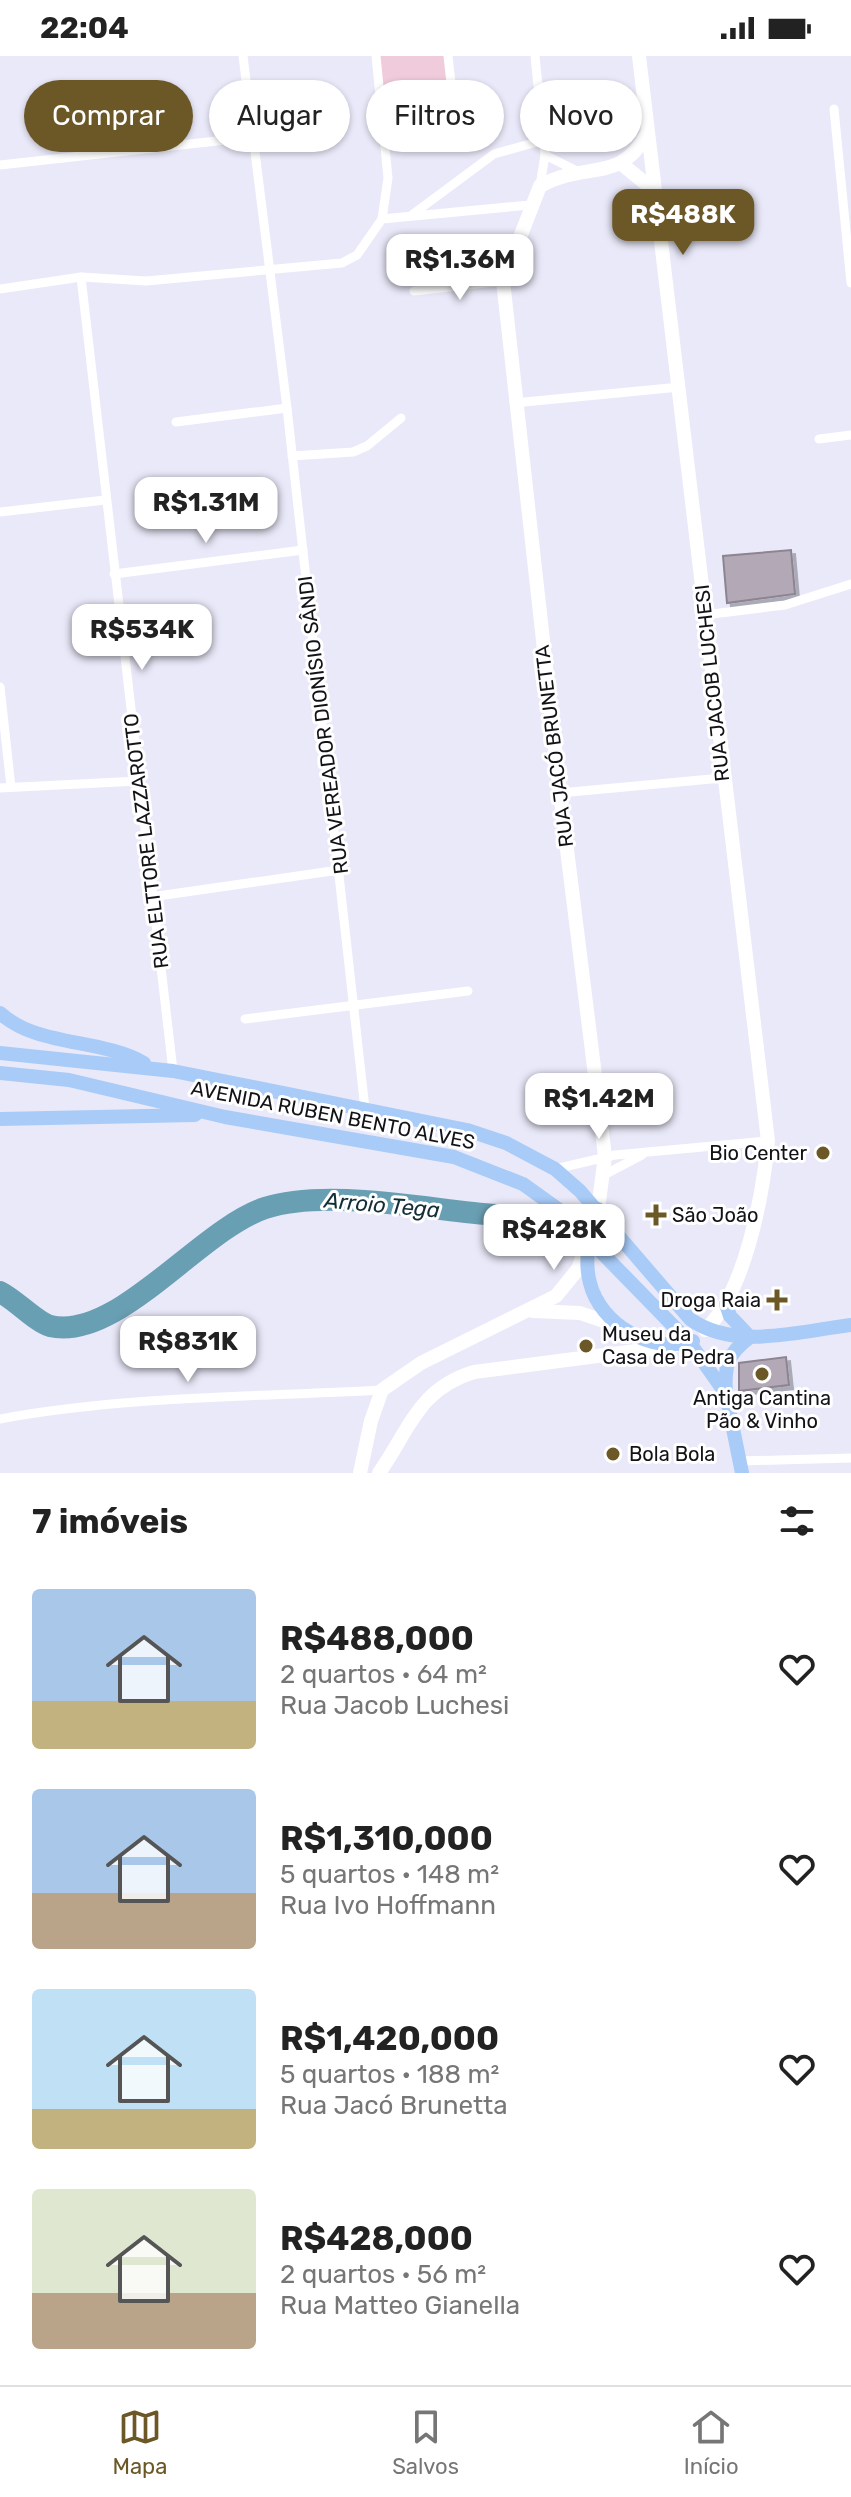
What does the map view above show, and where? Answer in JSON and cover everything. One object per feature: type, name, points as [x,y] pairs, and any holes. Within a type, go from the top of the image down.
[{"type":"main road","points":[[0,1013],[21,1027],[115,1050],[151,1067]]},
{"type":"main road","name":"AVENIDA RUBEN BENTO ALVES","points":[[0,1053],[151,1067],[486,1135],[555,1169],[598,1209],[690,1319],[705,1330]]},
{"type":"main road","name":"AVENIDA RUBEN BENTO ALVES","points":[[0,1073],[102,1086],[225,1117],[482,1165],[542,1195],[588,1243],[663,1312],[690,1343],[726,1394],[740,1467]]},
{"type":"main road","points":[[0,1119],[76,1115],[225,1117]]},
{"type":"main road","points":[[598,1209],[588,1243],[588,1271],[595,1298],[621,1327],[645,1340],[690,1343],[705,1330],[750,1337],[851,1325]]},
{"type":"main road","points":[[726,1304],[730,1316],[750,1337]]},
{"type":"main road","points":[[726,1394],[726,1362],[734,1349],[750,1337]]},
{"type":"street","name":"RUA VEREADOR DIONÍSIO SÂNDI","points":[[243,56],[246,80]]},
{"type":"street","points":[[376,56],[378,80]]},
{"type":"street","points":[[448,56],[451,80]]},
{"type":"street","points":[[535,56],[538,80]]},
{"type":"street","name":"RUA JACOB LUCHESI","points":[[639,56],[680,387],[722,778],[768,1141],[764,1185],[755,1221],[726,1304],[705,1330]]},
{"type":"street","points":[[834,109],[851,283]]},
{"type":"street","points":[[540,186],[577,171],[623,165],[637,152],[648,132]]},
{"type":"street","points":[[0,165],[209,142]]},
{"type":"street","points":[[410,216],[494,154],[520,147]]},
{"type":"street","name":"RUA VEREADOR DIONÍSIO SÂNDI","points":[[255,152],[287,408],[365,1109]]},
{"type":"street","points":[[0,289],[81,277],[146,281],[270,271],[350,260],[382,219],[388,178],[385,152]]},
{"type":"street","points":[[414,291],[503,281],[530,205],[540,186],[545,152]]},
{"type":"street","points":[[545,155],[577,171]]},
{"type":"street","points":[[623,165],[656,192]]},
{"type":"street","points":[[382,219],[530,205]]},
{"type":"street","name":"RUA ELTTORE LAZZAROTTO","points":[[81,277],[173,1071]]},
{"type":"street","name":"RUA JACÓ BRUNETTA","points":[[503,281],[514,403],[605,1156],[598,1209]]},
{"type":"street","points":[[514,403],[680,387]]},
{"type":"street","points":[[176,422],[287,408]]},
{"type":"street","points":[[292,456],[353,452],[367,446],[401,418]]},
{"type":"street","points":[[819,439],[851,435]]},
{"type":"street","points":[[0,512],[105,500]]},
{"type":"street","points":[[114,574],[303,550]]},
{"type":"street","points":[[704,615],[785,605],[851,584]]},
{"type":"street","points":[[0,687],[5,787],[139,781]]},
{"type":"street","points":[[560,793],[722,778]]},
{"type":"street","points":[[151,897],[339,870]]},
{"type":"street","points":[[245,1019],[356,1008],[468,991]]},
{"type":"street","points":[[555,1169],[605,1156],[768,1141]]},
{"type":"street","points":[[604,1175],[649,1152]]},
{"type":"street","points":[[0,1419],[102,1404],[382,1390],[421,1363],[532,1311],[568,1285],[588,1243]]},
{"type":"street","points":[[532,1311],[580,1313],[621,1327]]},
{"type":"street","points":[[379,1473],[422,1404],[451,1379],[474,1372],[629,1354],[690,1343]]},
{"type":"street","points":[[360,1473],[371,1421],[382,1390]]},
{"type":"street","points":[[740,1467],[851,1458]]},
{"type":"shaded area","points":[[376,56],[448,56],[451,80],[378,80]]},
{"type":"building","points":[[791,550],[795,594],[727,603],[723,556]]},
{"type":"building","name":"Antiga Cantina Pão & Vinho","points":[[786,1357],[789,1385],[739,1391],[739,1363]]},
{"type":"waterway","name":"Arroio Tega","points":[[0,1292],[44,1324],[76,1326],[103,1317],[130,1301],[240,1220],[265,1208],[290,1202],[348,1200],[410,1205],[496,1215],[521,1227]]},
{"type":"place","name":"Bio Center","points":[[823,1153]]},
{"type":"place","name":"São João","points":[[656,1215]]},
{"type":"place","name":"Droga Raia","points":[[777,1300]]},
{"type":"place","name":"Museu da Casa de Pedra","points":[[586,1346]]},
{"type":"place","name":"Antiga Cantina Pão & Vinho","points":[[762,1374]]},
{"type":"place","name":"Bola Bola","points":[[613,1454]]}]
